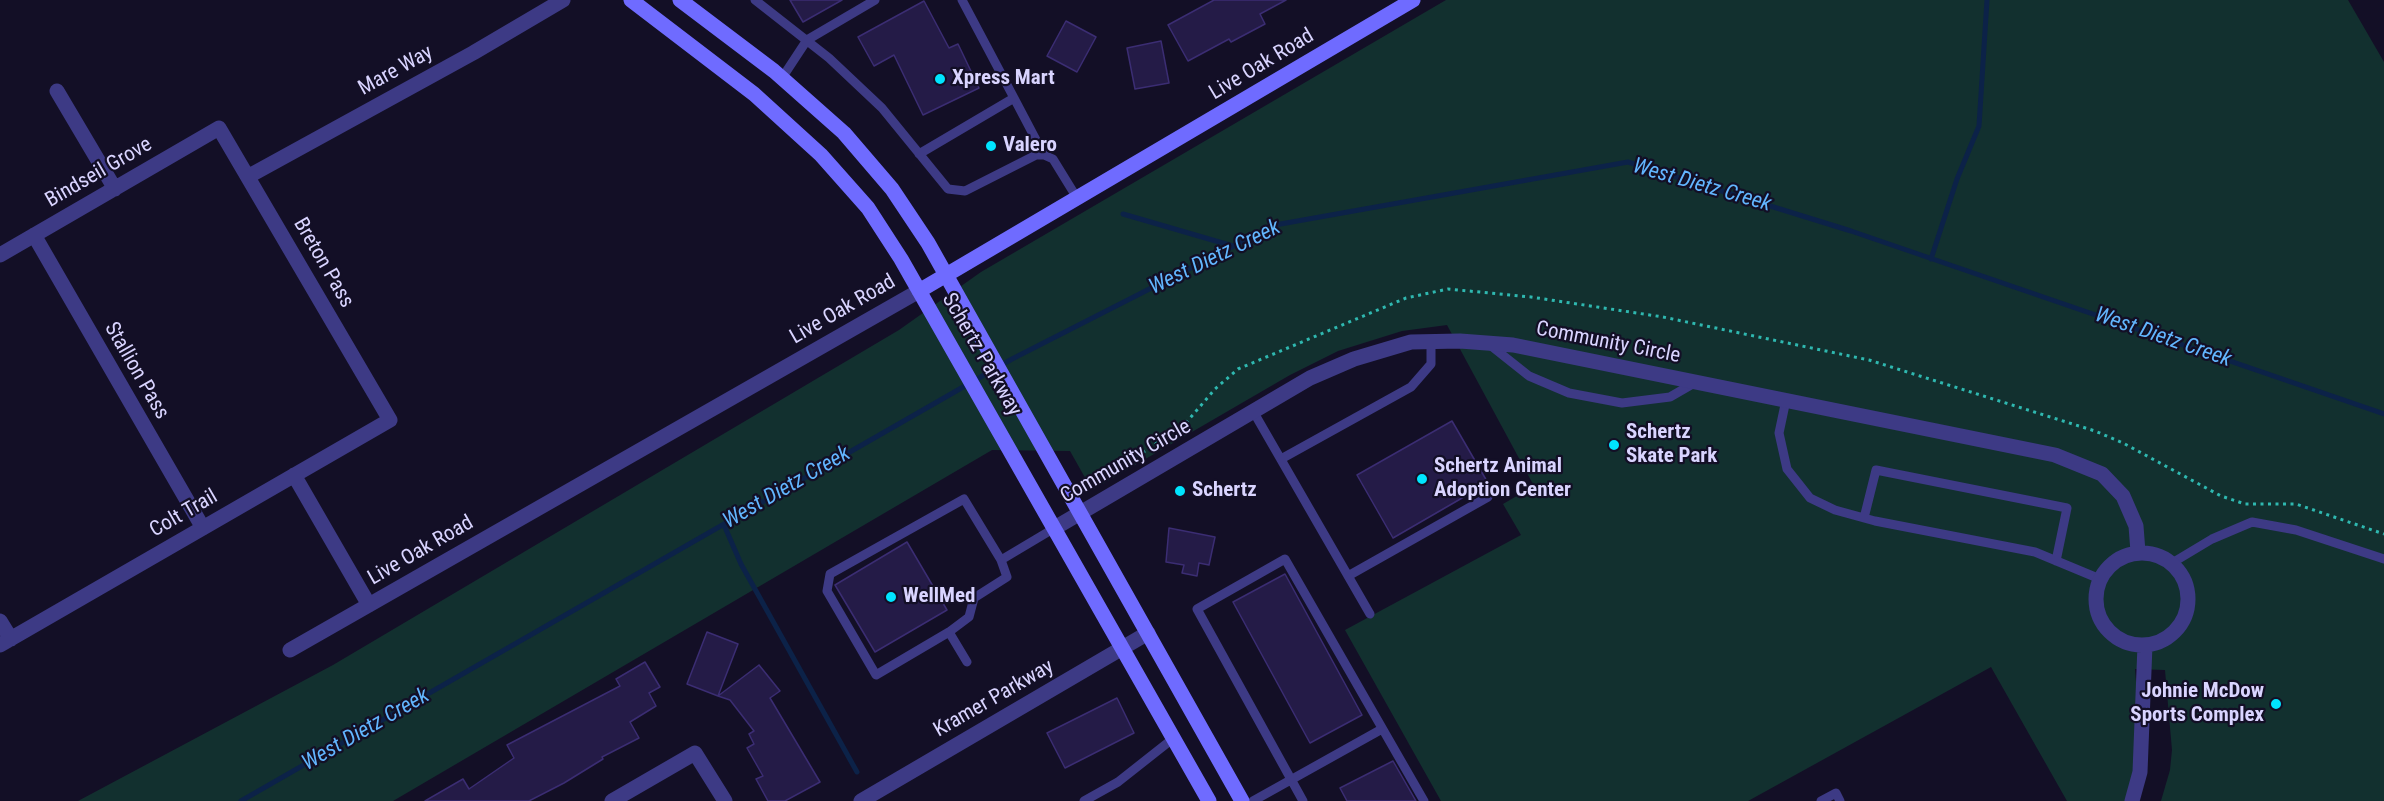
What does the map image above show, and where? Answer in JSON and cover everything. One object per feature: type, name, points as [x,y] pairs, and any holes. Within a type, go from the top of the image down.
[{"type":"main road","name":"Schertz Parkway","points":[[631,0],[754,94],[821,155],[868,208],[1024,472],[1053,529],[1121,649],[1175,737],[1209,801]]},
{"type":"main road","name":"Schertz Parkway","points":[[680,0],[782,78],[843,134],[892,189],[946,275],[1242,801]]},
{"type":"main road","name":"Live Oak Road","points":[[919,291],[1408,1]]},
{"type":"main road","points":[[1175,737],[1198,724]]},
{"type":"street","name":"Mare Way","points":[[249,176],[473,53],[563,0]]},
{"type":"street","points":[[57,91],[115,189]]},
{"type":"street","name":"Breton Pass","points":[[219,128],[390,420]]},
{"type":"street","name":"Bindseil Grove","points":[[0,255],[219,128]]},
{"type":"street","name":"Stallion Pass","points":[[34,236],[203,528]]},
{"type":"street","name":"Live Oak Road","points":[[290,650],[919,291]]},
{"type":"street","name":"Community Circle","points":[[1053,529],[1310,378],[1354,358],[1411,342],[1488,343],[1513,345],[2055,455],[2102,474],[2123,496],[2136,526],[2138,552]]},
{"type":"street","name":"Colt Trail","points":[[5,642],[390,420]]},
{"type":"street","points":[[294,475],[369,605]]},
{"type":"street","points":[[2138,552],[2156,555],[2172,563],[2183,578],[2188,595],[2186,613],[2177,629],[2163,640],[2145,645],[2127,643],[2111,634],[2101,622],[2095,602],[2100,579],[2106,569],[2121,557],[2138,552]]},
{"type":"street","points":[[0,621],[5,642]]},
{"type":"street","name":"Kramer Parkway","points":[[861,801],[1148,633]]},
{"type":"street","points":[[2132,801],[2140,772],[2145,645]]},
{"type":"street","points":[[612,801],[695,753],[725,801]]},
{"type":"lane","points":[[755,0],[807,40],[882,108],[948,189],[956,191],[975,187],[1036,155],[1044,155],[1053,159],[1077,198]]},
{"type":"lane","points":[[782,78],[807,40],[875,0]]},
{"type":"lane","points":[[962,0],[1044,155]]},
{"type":"lane","points":[[919,154],[1014,98]]},
{"type":"lane","points":[[1281,459],[1411,387],[1431,364],[1431,342]]},
{"type":"lane","points":[[1488,343],[1528,376],[1569,393],[1622,403],[1670,398],[1696,382]]},
{"type":"lane","points":[[1786,400],[1779,433],[1787,469],[1810,498],[1835,510],[1864,518],[2035,552],[2100,579]]},
{"type":"lane","points":[[1253,411],[1370,614]]},
{"type":"lane","points":[[1864,518],[1876,470],[2067,508],[2056,561]]},
{"type":"lane","points":[[1348,576],[1488,497]]},
{"type":"lane","points":[[964,499],[1001,560],[1007,577],[974,598],[969,617],[949,632],[876,675],[827,591],[830,574],[964,499]]},
{"type":"lane","points":[[2172,563],[2212,539],[2252,522],[2296,530],[2384,559]]},
{"type":"lane","points":[[1001,560],[1053,529]]},
{"type":"lane","points":[[1304,801],[1197,609],[1285,559],[1424,801]]},
{"type":"lane","points":[[949,632],[967,662]]},
{"type":"lane","points":[[1253,801],[1382,729]]},
{"type":"lane","points":[[1084,801],[1118,782],[1175,737]]},
{"type":"lane","points":[[1821,801],[1836,793],[1840,801]]},
{"type":"green space","points":[[1446,0],[2348,0],[2384,62],[2384,801],[2161,801],[2170,770],[2172,750],[2165,670],[2135,669],[2138,708],[2136,761],[2127,801],[2067,801],[1991,667],[1748,801],[1441,801],[1345,630],[1521,535],[1503,504],[1534,486],[1447,325],[1402,331],[1338,351],[1290,375],[1092,490],[1070,451],[992,450],[393,801],[78,801],[333,665],[899,330],[981,272]]},
{"type":"building","points":[[790,0],[842,0],[803,22]]},
{"type":"building","points":[[1214,0],[1286,0],[1260,14],[1265,24],[1231,42],[1229,39],[1188,61],[1168,25]]},
{"type":"building","points":[[924,1],[949,48],[958,44],[979,88],[923,115],[894,55],[874,66],[858,37]]},
{"type":"building","points":[[1066,21],[1096,37],[1077,72],[1047,56]]},
{"type":"building","points":[[1161,41],[1169,83],[1135,89],[1127,48]]},
{"type":"building","name":"Schertz Animal Adoption Center","points":[[1452,421],[1488,483],[1393,538],[1357,475]]},
{"type":"building","points":[[1169,528],[1215,537],[1209,565],[1199,563],[1197,576],[1182,573],[1184,565],[1166,562]]},
{"type":"building","name":"WellMed","points":[[907,542],[947,610],[875,652],[835,585]]},
{"type":"building","points":[[1285,574],[1362,715],[1310,743],[1233,602]]},
{"type":"building","points":[[707,632],[738,644],[718,696],[687,684]]},
{"type":"building","points":[[645,662],[660,687],[649,693],[656,706],[630,722],[639,738],[602,757],[603,759],[564,783],[529,801],[425,801],[463,779],[469,789],[514,758],[507,745],[620,686],[616,679]]},
{"type":"building","points":[[759,665],[780,691],[770,698],[820,782],[785,801],[768,801],[756,779],[763,776],[747,748],[754,744],[749,734],[754,731],[730,700],[718,696]]},
{"type":"building","points":[[1117,698],[1134,733],[1065,768],[1047,733]]},
{"type":"building","points":[[1393,761],[1416,801],[1347,801],[1340,788]]},
{"type":"waterway","points":[[1931,259],[1957,179],[1979,126],[1987,0]]},
{"type":"waterway","name":"West Dietz Creek","points":[[241,801],[1012,359],[1275,225],[1628,162],[1851,231],[2384,414]]},
{"type":"waterway","points":[[1123,214],[1233,246]]},
{"type":"waterway","points":[[724,525],[741,564],[857,772]]},
{"type":"place","name":"Xpress Mart","points":[[940,79]]},
{"type":"place","name":"Valero","points":[[991,146]]},
{"type":"place","name":"Schertz Skate Park","points":[[1614,445]]},
{"type":"place","name":"Schertz Animal Adoption Center","points":[[1422,479]]},
{"type":"place","name":"Schertz","points":[[1180,491]]},
{"type":"place","name":"WellMed","points":[[891,597]]},
{"type":"place","name":"Johnie McDow Sports Complex","points":[[2276,704]]}]
